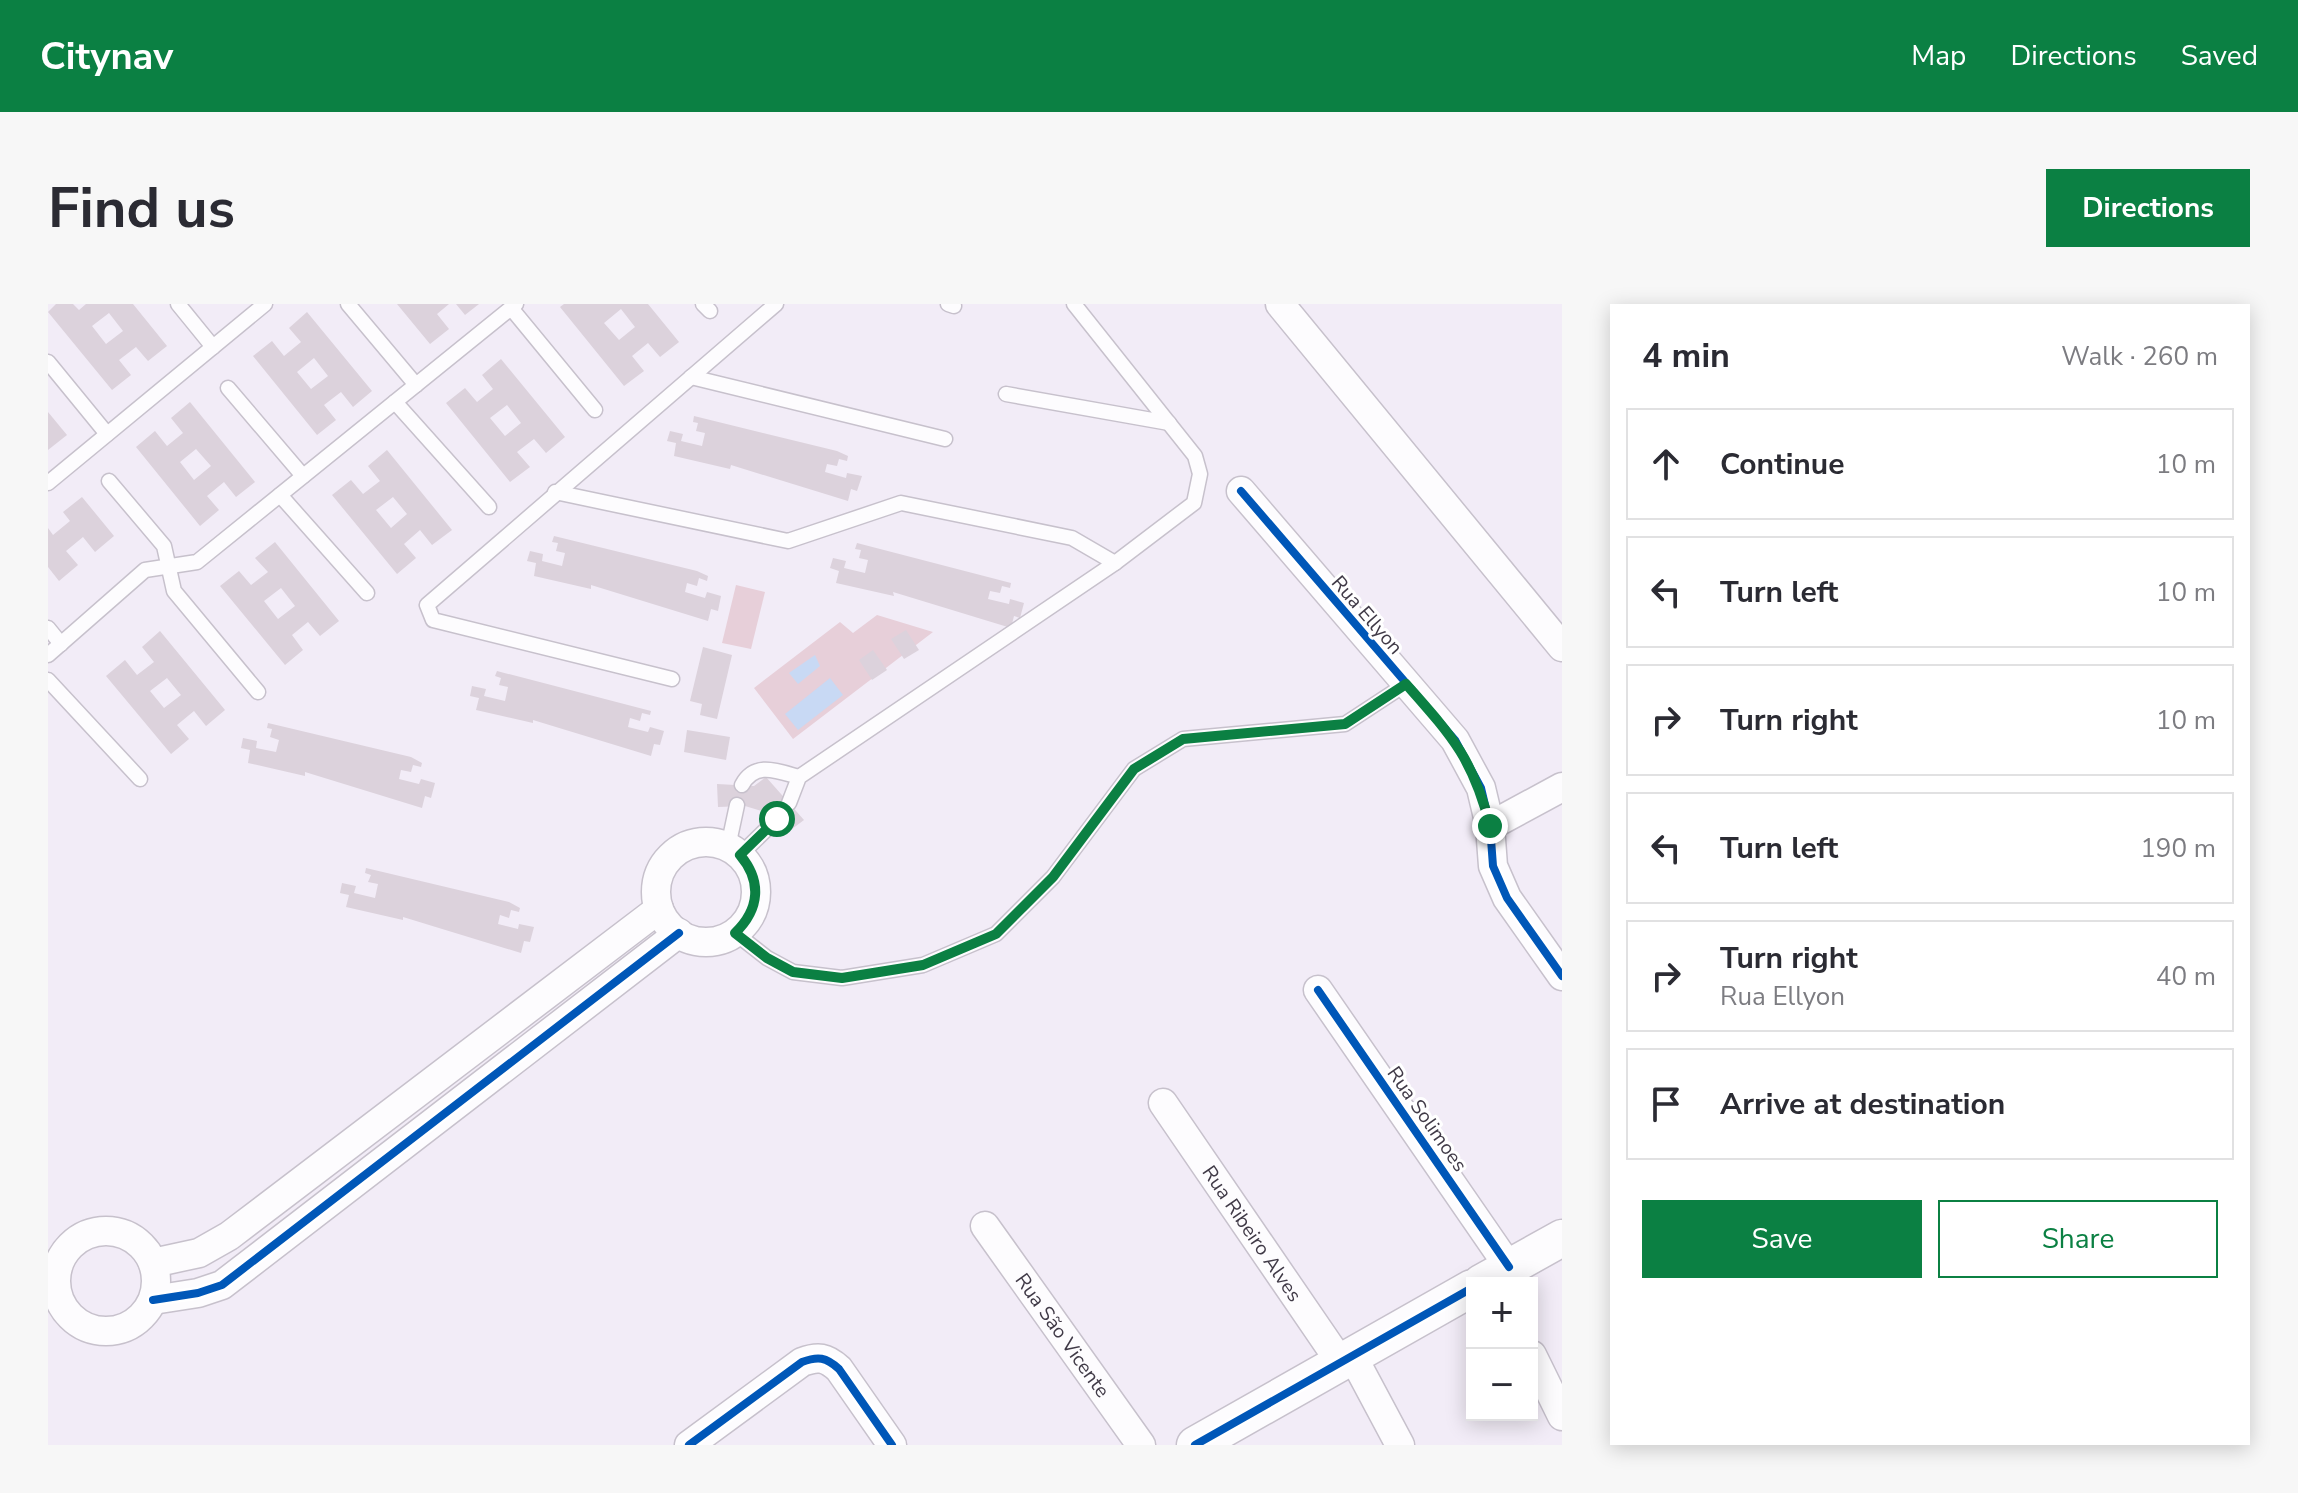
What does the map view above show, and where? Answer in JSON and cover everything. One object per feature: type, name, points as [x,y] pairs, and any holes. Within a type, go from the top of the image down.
[{"type":"street","points":[[1280,304],[1562,647]]},
{"type":"street","name":"Rua Ellyon","points":[[1241,491],[1455,740],[1472,766],[1490,826],[1493,866],[1507,898],[1562,976]]},
{"type":"street","points":[[1490,826],[1562,787]]},
{"type":"street","points":[[699,842],[734,851],[750,866],[756,895],[746,922],[735,933],[708,941],[679,933],[659,909],[658,879],[673,854],[699,842]]},
{"type":"street","points":[[153,1263],[199,1253],[229,1236],[659,909]]},
{"type":"street","points":[[153,1300],[198,1293],[222,1285],[679,933]]},
{"type":"street","name":"Rua Solimoes","points":[[1318,990],[1489,1277]]},
{"type":"street","name":"Rua Ribeiro Alves","points":[[1163,1103],[1347,1360],[1400,1445]]},
{"type":"street","name":"Rua São Vicente","points":[[985,1226],[1141,1445]]},
{"type":"street","points":[[113,1231],[130,1236],[144,1247],[153,1263],[156,1287],[153,1300],[146,1311],[125,1327],[99,1330],[74,1319],[53,1298],[57,1246],[95,1232],[113,1231]]},
{"type":"street","points":[[1494,1277],[1562,1238]]},
{"type":"street","points":[[1215,1441],[1347,1360],[1466,1293]]},
{"type":"street","points":[[689,1445],[802,1362],[816,1356],[830,1360],[839,1369],[892,1445]]},
{"type":"street","points":[[1538,1367],[1562,1416]]},
{"type":"lane","points":[[178,304],[213,347]]},
{"type":"lane","points":[[48,483],[265,304]]},
{"type":"lane","points":[[348,304],[416,385]]},
{"type":"lane","points":[[672,679],[433,620],[427,605],[436,594],[776,304]]},
{"type":"lane","points":[[789,803],[799,777],[1115,563],[1194,503],[1200,474],[1198,465],[1169,423],[1074,304]]},
{"type":"lane","points":[[48,655],[145,570],[197,562],[514,306],[595,410]]},
{"type":"lane","points":[[48,362],[107,434]]},
{"type":"lane","points":[[691,377],[945,439]]},
{"type":"lane","points":[[228,388],[303,476]]},
{"type":"lane","points":[[1006,394],[1169,423]]},
{"type":"lane","points":[[395,402],[489,507]]},
{"type":"lane","points":[[109,481],[164,546],[174,591],[258,692]]},
{"type":"lane","points":[[555,492],[788,541],[901,503],[1072,538],[1115,563]]},
{"type":"lane","points":[[280,495],[367,593]]},
{"type":"lane","points":[[48,628],[61,644]]},
{"type":"lane","points":[[48,680],[140,779]]},
{"type":"lane","points":[[735,933],[767,958],[793,972],[842,978],[923,965],[996,934],[1053,877],[1134,769],[1183,739],[1345,724],[1406,684]]},
{"type":"lane","points":[[742,785],[753,771],[762,769],[799,777]]},
{"type":"lane","points":[[734,851],[737,805]]},
{"type":"lane","points":[[734,851],[777,819]]},
{"type":"shaded area","points":[[736,585],[765,592],[751,649],[722,643]]},
{"type":"shaded area","points":[[877,615],[933,632],[793,739],[754,688],[840,622],[853,633]]},
{"type":"water","points":[[815,655],[820,666],[798,684],[789,673]]},
{"type":"water","points":[[830,678],[843,695],[798,730],[785,714]]},
{"type":"building","points":[[56,304],[73,304],[79,310],[86,304],[133,304],[167,346],[148,361],[136,347],[119,360],[131,375],[112,390],[48,312]],"holes":[[[109,313],[123,331],[106,344],[92,326]]]},
{"type":"building","points":[[397,304],[449,304],[437,314],[449,329],[430,344]]},
{"type":"building","points":[[456,304],[479,304],[465,315]]},
{"type":"building","points":[[564,304],[648,304],[679,342],[660,357],[648,343],[632,356],[644,371],[624,386],[560,307]],"holes":[[[621,309],[635,327],[619,340],[604,323]]]},
{"type":"building","points":[[307,312],[372,391],[353,407],[341,392],[324,405],[336,420],[317,435],[253,356],[272,341],[284,356],[301,342],[289,328]],"holes":[[[314,358],[328,376],[311,389],[297,372]]]},
{"type":"building","points":[[501,359],[565,437],[546,453],[534,439],[517,452],[530,467],[510,482],[446,403],[465,388],[477,402],[493,389],[482,375]],"holes":[[[507,405],[521,423],[505,436],[490,418]]]},
{"type":"building","points":[[190,402],[255,482],[236,497],[224,482],[207,496],[219,510],[200,526],[136,447],[155,431],[167,446],[183,433],[171,418]],"holes":[[[196,449],[211,466],[194,480],[180,462]]]},
{"type":"building","points":[[48,412],[67,435],[48,450]]},
{"type":"building","points":[[694,416],[848,456],[847,461],[839,459],[837,466],[827,464],[825,472],[846,478],[847,473],[862,476],[857,491],[851,489],[848,501],[731,465],[730,469],[674,456],[676,443],[667,441],[670,431],[683,434],[681,441],[702,446],[705,433],[696,431],[698,423],[693,422]]},
{"type":"building","points":[[387,450],[452,530],[432,545],[420,530],[404,544],[416,558],[397,574],[332,495],[351,480],[363,494],[380,481],[368,466]],"holes":[[[393,497],[407,514],[391,528],[376,510]]]},
{"type":"building","points":[[82,497],[114,536],[95,552],[83,537],[66,551],[78,565],[59,581],[48,567],[48,528],[53,535],[70,521],[63,512]]},
{"type":"building","points":[[554,536],[708,576],[707,581],[699,578],[697,586],[687,583],[685,592],[705,598],[707,592],[721,596],[718,611],[711,609],[708,621],[591,585],[591,589],[534,576],[536,563],[527,561],[530,551],[543,554],[542,561],[562,566],[565,553],[556,551],[558,543],[552,542]]},
{"type":"building","points":[[275,542],[339,621],[320,636],[308,622],[292,635],[303,650],[285,665],[220,586],[239,571],[251,585],[268,572],[255,558]],"holes":[[[281,588],[295,606],[278,619],[264,601]]]},
{"type":"building","points":[[857,543],[1011,583],[1010,588],[1002,586],[1000,593],[990,591],[988,599],[1009,604],[1010,599],[1024,603],[1020,618],[1014,616],[1011,628],[893,592],[894,596],[836,583],[839,571],[830,568],[833,558],[846,561],[844,568],[865,573],[868,560],[859,558],[861,550],[855,549]]},
{"type":"building","points":[[906,630],[919,650],[904,659],[891,639]]},
{"type":"building","points":[[160,631],[225,710],[206,726],[194,711],[177,725],[189,739],[171,754],[106,676],[125,660],[137,675],[154,662],[142,647]],"holes":[[[167,678],[181,695],[164,708],[150,691]]]},
{"type":"building","points":[[703,647],[732,655],[717,719],[700,715],[702,704],[690,701]]},
{"type":"building","points":[[873,650],[887,670],[872,680],[859,660]]},
{"type":"building","points":[[497,671],[651,711],[650,715],[642,713],[640,721],[630,718],[628,727],[648,732],[650,727],[664,731],[660,745],[654,744],[651,756],[533,720],[533,723],[476,710],[479,698],[470,696],[472,686],[486,689],[484,696],[505,701],[508,687],[499,685],[501,678],[495,676]]},
{"type":"building","points":[[268,723],[411,757],[422,763],[421,767],[413,765],[411,772],[401,770],[399,779],[419,784],[421,779],[435,783],[431,798],[425,796],[422,808],[305,772],[305,776],[248,763],[250,750],[241,748],[243,738],[257,741],[256,748],[276,752],[279,740],[270,737],[272,729],[267,728]]},
{"type":"building","points":[[687,730],[730,737],[726,760],[684,752]]},
{"type":"building","points":[[766,777],[804,820],[788,832],[777,819],[765,812],[745,806],[718,807],[717,784],[754,786]]},
{"type":"building","points":[[366,868],[509,902],[520,908],[519,912],[511,910],[509,918],[500,915],[498,924],[518,929],[519,924],[534,927],[530,942],[524,941],[521,953],[403,917],[403,920],[346,907],[349,895],[340,893],[342,883],[356,886],[354,893],[375,898],[378,884],[368,882],[371,875],[365,873]]},
{"type":"cycle path","points":[[1241,491],[1455,740],[1481,788],[1490,826],[1493,866],[1507,898],[1562,976]]},
{"type":"cycle path","points":[[153,1300],[198,1293],[222,1285],[679,933]]},
{"type":"cycle path","points":[[1318,990],[1509,1267]]},
{"type":"cycle path","points":[[1195,1445],[1466,1291]]},
{"type":"cycle path","points":[[689,1445],[802,1362],[817,1358],[839,1369],[892,1445]]},
{"type":"route","points":[[777,819],[740,855],[750,866],[756,895],[746,922],[735,933],[767,958],[793,972],[842,978],[923,965],[996,934],[1053,877],[1134,769],[1183,739],[1345,724],[1406,684],[1455,740],[1472,766],[1490,826]]}]
